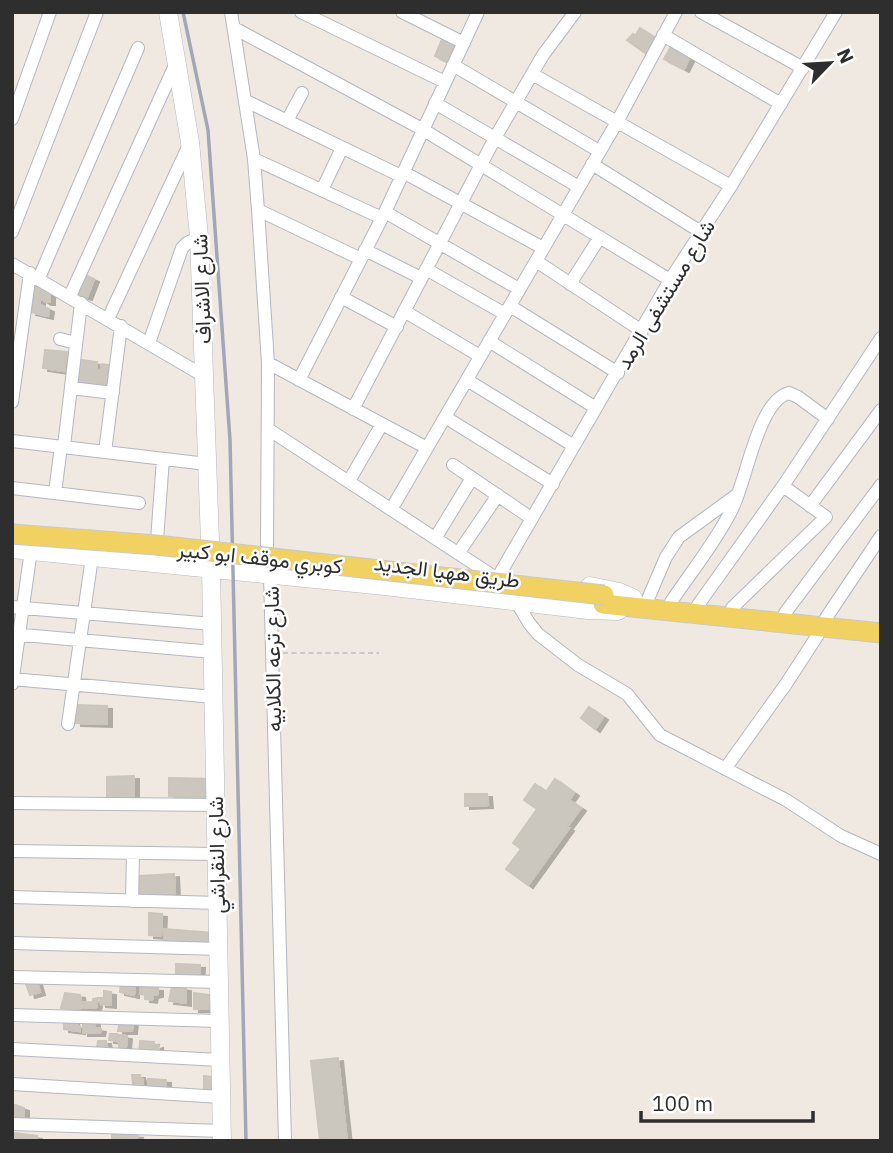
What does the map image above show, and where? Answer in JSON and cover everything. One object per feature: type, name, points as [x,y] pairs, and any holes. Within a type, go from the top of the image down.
[{"type":"main road","name":"كوبري موقف ابو كبير","points":[[12,534],[170,547],[603,600]]},
{"type":"main road","name":"كوبري موقف ابو كبير","points":[[12,543],[638,602]]},
{"type":"main road","name":"طريق ههيا الجديد","points":[[638,602],[698,604],[785,613],[881,633]]},
{"type":"main road","name":"طريق ههيا الجديد","points":[[638,602],[824,622],[881,623]]},
{"type":"street","points":[[12,119],[50,12]]},
{"type":"street","points":[[12,232],[97,12]]},
{"type":"street","name":"شارع الاشراف","points":[[167,12],[190,142],[199,237],[211,569]]},
{"type":"street","name":"شارع ترعه الكلابيه","points":[[231,12],[254,159],[268,363],[267,550],[270,575],[285,1141]]},
{"type":"street","points":[[301,12],[445,82]]},
{"type":"street","points":[[402,12],[464,43]]},
{"type":"street","points":[[429,25],[435,12]]},
{"type":"street","points":[[299,380],[383,215],[478,12]]},
{"type":"street","points":[[353,408],[495,138],[555,37],[575,12]]},
{"type":"street","points":[[391,508],[563,215],[676,12]]},
{"type":"street","points":[[701,12],[803,68]]},
{"type":"street","name":"شارع مستشفى الرمد","points":[[498,577],[670,280],[782,104],[836,12]]},
{"type":"street","points":[[234,28],[422,129],[670,280]]},
{"type":"street","points":[[663,35],[782,104]]},
{"type":"street","points":[[12,401],[35,275],[138,48]]},
{"type":"street","points":[[55,493],[76,343],[75,299],[177,61]]},
{"type":"street","points":[[453,65],[599,151]]},
{"type":"street","points":[[532,74],[731,186]]},
{"type":"street","points":[[287,121],[302,93]]},
{"type":"street","points":[[246,101],[402,174],[543,248]]},
{"type":"street","points":[[435,103],[579,187]]},
{"type":"street","points":[[108,319],[190,142]]},
{"type":"street","points":[[321,190],[342,148]]},
{"type":"street","points":[[254,159],[383,215],[519,289]]},
{"type":"street","points":[[592,164],[701,232]]},
{"type":"street","points":[[258,210],[363,254],[424,274],[507,310],[618,373]]},
{"type":"street","points":[[149,343],[182,248],[199,237]]},
{"type":"street","points":[[570,284],[600,237]]},
{"type":"street","points":[[536,261],[642,331]]},
{"type":"street","points":[[12,264],[205,376]]},
{"type":"street","points":[[341,297],[397,327]]},
{"type":"street","points":[[404,311],[480,356]]},
{"type":"street","points":[[105,452],[121,327]]},
{"type":"street","points":[[698,604],[783,486],[881,338]]},
{"type":"street","points":[[60,339],[76,343]]},
{"type":"street","points":[[489,341],[597,408]]},
{"type":"street","points":[[268,363],[427,448]]},
{"type":"street","points":[[467,380],[574,446]]},
{"type":"street","points":[[71,388],[113,393]]},
{"type":"street","points":[[671,602],[730,514],[741,492],[760,429],[780,397],[789,393],[798,397],[828,419]]},
{"type":"street","points":[[810,506],[881,410]]},
{"type":"street","points":[[445,417],[553,484]]},
{"type":"street","points":[[349,481],[382,424]]},
{"type":"street","points":[[268,429],[498,577],[538,634],[578,665],[627,694],[660,736],[786,800],[841,836],[881,854]]},
{"type":"street","points":[[12,441],[207,464]]},
{"type":"street","points":[[157,540],[163,459]]},
{"type":"street","points":[[453,465],[531,518]]},
{"type":"street","points":[[436,537],[472,478]]},
{"type":"street","points":[[785,613],[881,485]]},
{"type":"street","points":[[732,608],[825,517],[783,486]]},
{"type":"street","points":[[12,488],[139,503]]},
{"type":"street","points":[[638,602],[679,537],[741,492]]},
{"type":"street","points":[[459,552],[498,495]]},
{"type":"street","name":"طريق ههيا الجديد","points":[[12,528],[210,545],[225,544],[594,586],[619,592],[638,602]]},
{"type":"street","points":[[725,769],[881,536]]},
{"type":"street","name":"طريق ههيا الجديد","points":[[12,549],[385,586],[603,612],[638,602]]},
{"type":"street","points":[[31,550],[18,607],[12,680],[214,697]]},
{"type":"street","points":[[68,724],[92,557]]},
{"type":"street","name":"شارع النقراشي","points":[[211,569],[222,1136]]},
{"type":"street","points":[[18,607],[213,624]]},
{"type":"street","points":[[16,634],[213,652]]},
{"type":"street","points":[[12,803],[215,805]]},
{"type":"street","points":[[12,851],[216,854]]},
{"type":"street","points":[[132,901],[133,853]]},
{"type":"street","points":[[12,897],[218,903]]},
{"type":"street","points":[[12,943],[219,949]]},
{"type":"street","points":[[12,977],[219,982]]},
{"type":"street","points":[[12,1015],[220,1021]]},
{"type":"street","points":[[12,1049],[220,1060]]},
{"type":"street","points":[[12,1084],[221,1097]]},
{"type":"street","points":[[12,1124],[222,1136]]},
{"type":"path","points":[[272,652],[379,653]]},
{"type":"building","points":[[640,28],[658,40],[648,55],[627,40],[633,34],[635,36]]},
{"type":"building","points":[[443,37],[460,44],[452,64],[435,56]]},
{"type":"building","points":[[673,43],[692,53],[684,69],[664,59]]},
{"type":"building","points":[[87,276],[94,279],[87,297],[77,294]]},
{"type":"building","points":[[36,283],[50,293],[50,302],[40,298],[40,305],[49,309],[48,316],[31,312]]},
{"type":"building","points":[[45,350],[67,352],[64,371],[43,368]]},
{"type":"building","points":[[75,359],[97,362],[96,368],[100,373],[102,364],[109,365],[107,384],[98,383],[95,388],[72,385]]},
{"type":"building","points":[[76,705],[107,706],[107,724],[76,723]]},
{"type":"building","points":[[589,707],[603,717],[595,729],[581,718]]},
{"type":"building","points":[[134,776],[134,797],[107,798],[107,777]]},
{"type":"building","points":[[169,778],[213,779],[213,797],[169,796]]},
{"type":"building","points":[[555,779],[574,793],[569,800],[581,808],[528,885],[506,869],[521,849],[513,843],[537,809],[524,800],[535,784],[546,792]]},
{"type":"building","points":[[465,794],[487,794],[488,805],[465,806]]},
{"type":"building","points":[[174,874],[175,895],[140,897],[139,876]]},
{"type":"building","points":[[149,913],[162,914],[161,936],[149,935]]},
{"type":"building","points":[[164,929],[213,933],[215,945],[164,943]]},
{"type":"building","points":[[176,964],[200,965],[199,980],[176,979]]},
{"type":"building","points":[[25,981],[37,982],[40,992],[30,995]]},
{"type":"building","points":[[121,982],[135,984],[134,995],[120,992]]},
{"type":"building","points":[[172,986],[186,988],[186,1003],[169,1001]]},
{"type":"building","points":[[141,987],[158,988],[158,994],[153,995],[152,1000],[145,999],[146,995],[140,994]]},
{"type":"building","points":[[104,991],[111,992],[111,1005],[101,1004],[100,998],[104,998]]},
{"type":"building","points":[[65,993],[80,995],[81,1003],[93,1002],[93,999],[98,998],[96,1008],[80,1008],[79,1011],[61,1008]]},
{"type":"building","points":[[194,993],[210,995],[209,1009],[194,1009]]},
{"type":"building","points":[[64,1019],[74,1020],[74,1025],[80,1026],[80,1031],[64,1029]]},
{"type":"building","points":[[83,1019],[95,1019],[95,1028],[101,1029],[100,1033],[83,1033]]},
{"type":"building","points":[[120,1020],[133,1021],[132,1031],[118,1031]]},
{"type":"building","points":[[110,1034],[117,1034],[117,1041],[109,1040]]},
{"type":"building","points":[[119,1035],[127,1036],[126,1047],[119,1047]]},
{"type":"building","points":[[98,1041],[106,1041],[107,1046],[97,1048]]},
{"type":"building","points":[[140,1041],[154,1042],[153,1047],[158,1045],[159,1055],[139,1054]]},
{"type":"building","points":[[338,1058],[347,1141],[320,1141],[311,1061]]},
{"type":"building","points":[[132,1075],[140,1075],[143,1079],[143,1092],[134,1091]]},
{"type":"building","points":[[204,1076],[220,1078],[218,1094],[204,1092]]},
{"type":"building","points":[[148,1079],[166,1080],[166,1092],[148,1092]]},
{"type":"building","points":[[15,1105],[24,1108],[24,1120],[14,1119]]},
{"type":"building","points":[[14,1133],[37,1136],[37,1141],[20,1141],[14,1138]]},
{"type":"building","points":[[126,1134],[138,1135],[136,1141],[126,1141]]},
{"type":"building","points":[[112,1135],[124,1135],[123,1141],[112,1141]]},
{"type":"railway","points":[[183,12],[208,130],[230,440],[246,1141]]}]
